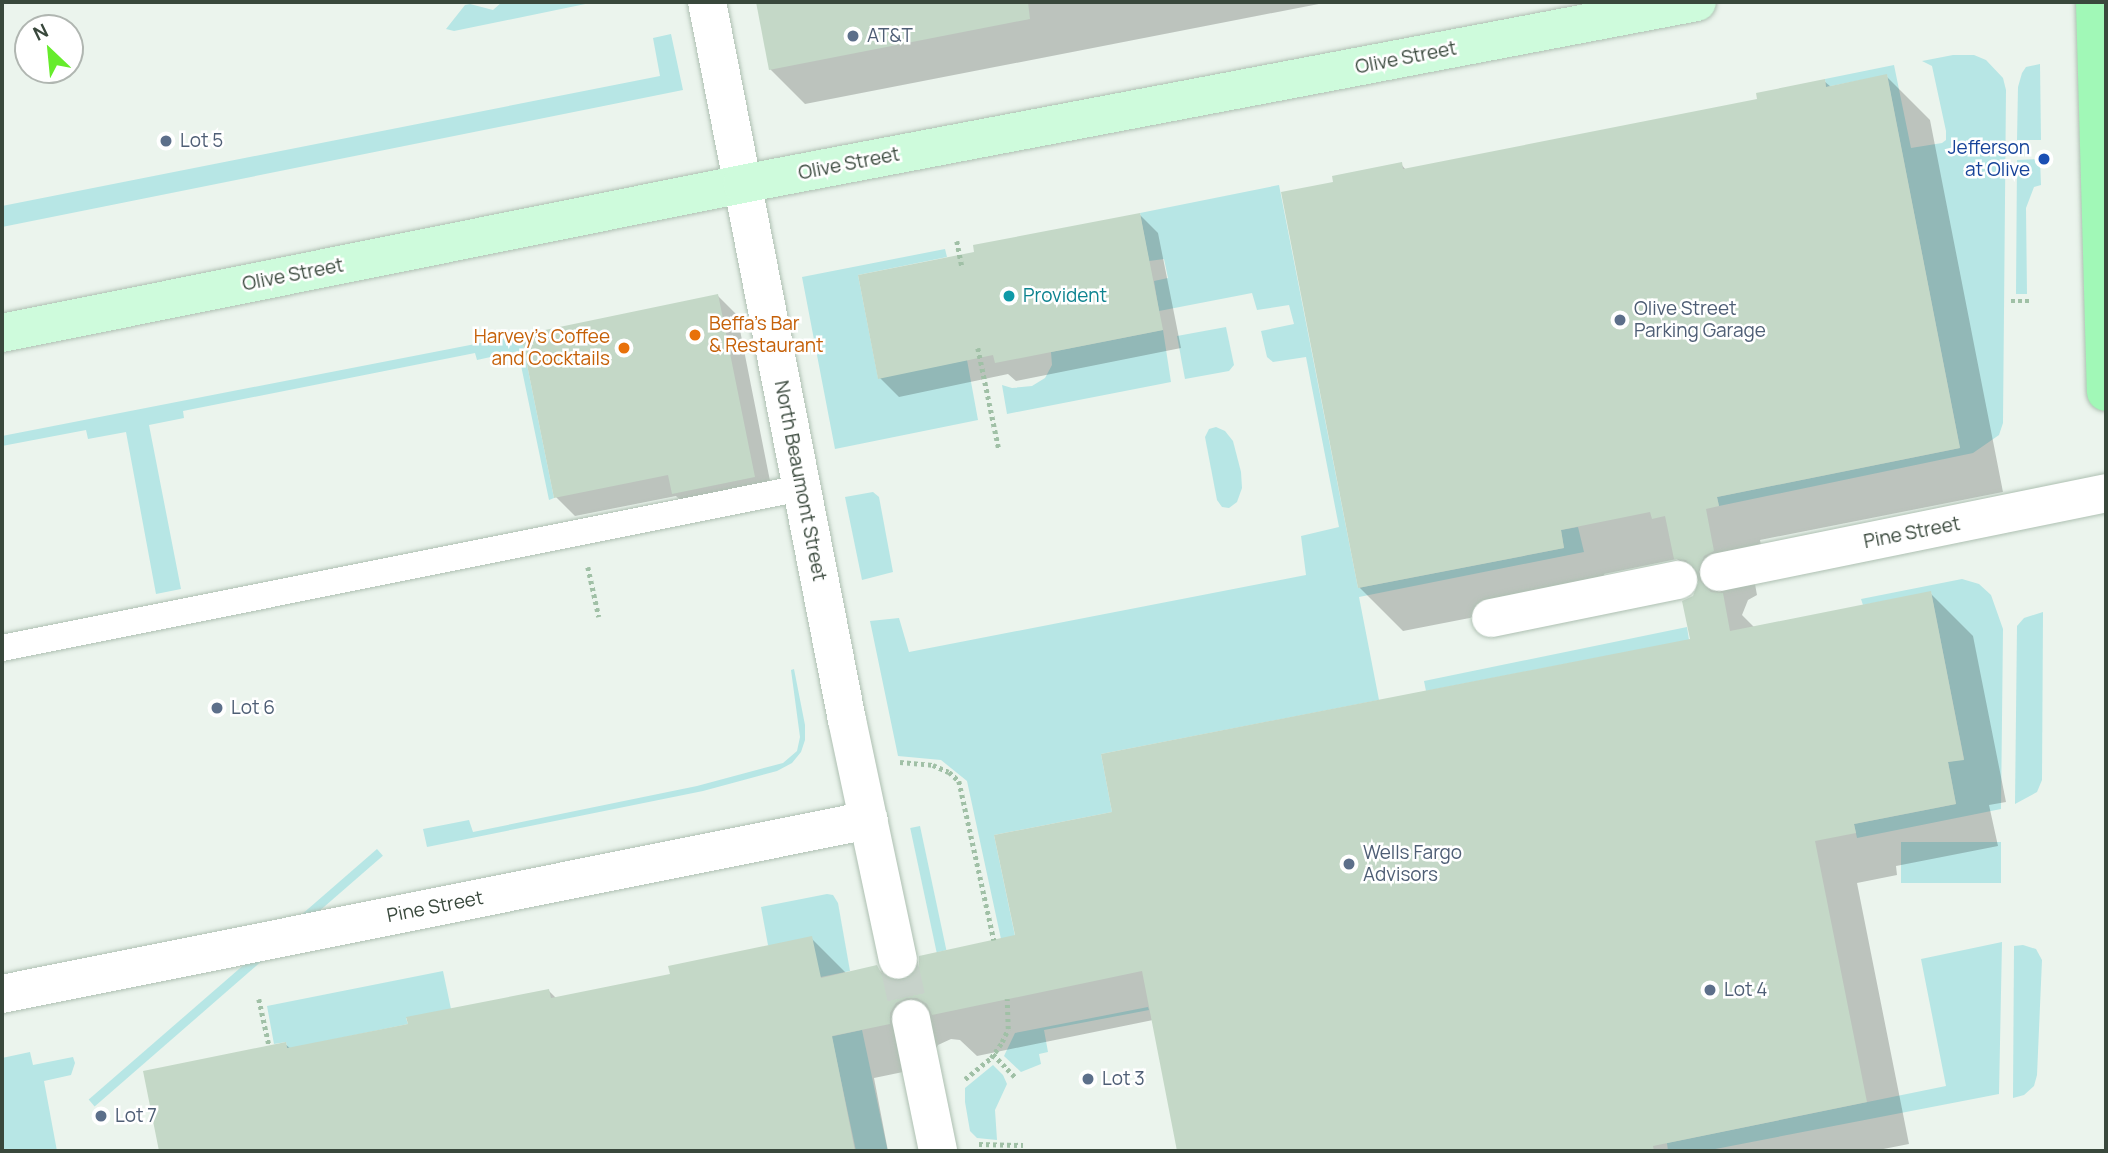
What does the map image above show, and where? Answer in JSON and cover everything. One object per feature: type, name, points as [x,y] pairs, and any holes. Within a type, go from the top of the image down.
[{"type":"main road","name":"Olive Street","points":[[2,333],[742,184],[1697,2]]},
{"type":"main road","points":[[2095,2],[2103,190],[2106,393]]},
{"type":"street","name":"North Beaumont Street","points":[[707,2],[898,961]]},
{"type":"street","name":"Pine Street","points":[[1718,572],[2106,493]]},
{"type":"street","points":[[1491,618],[1678,580]]},
{"type":"street","name":"Pine Street","points":[[2,994],[869,820]]},
{"type":"street","points":[[911,1019],[953,1146]]},
{"type":"lane","points":[[2,648],[802,488]]},
{"type":"path","points":[[957,241],[962,266]]},
{"type":"path","points":[[2011,301],[2032,301]]},
{"type":"path","points":[[978,348],[999,449]]},
{"type":"path","points":[[581,532],[599,617]]},
{"type":"path","points":[[892,763],[933,765],[949,772],[960,781],[995,940]]},
{"type":"path","points":[[259,999],[269,1045]]},
{"type":"path","points":[[956,1084],[993,1054],[1008,1028],[1007,999]]},
{"type":"path","points":[[993,1054],[1015,1077]]},
{"type":"path","points":[[953,1146],[1023,1145]]},
{"type":"shaded area","points":[[502,2],[595,2],[454,31],[446,29],[465,5],[493,10]]},
{"type":"shaded area","points":[[671,34],[683,90],[2,227],[2,206],[660,76],[653,38]]},
{"type":"shaded area","points":[[1953,55],[1974,55],[1986,60],[2003,78],[2006,90],[2003,423],[1999,435],[1973,453],[1719,506],[1717,497],[1960,448],[1887,75],[1826,87],[1825,79],[1894,65],[1911,148],[1942,143],[1946,140],[1946,131],[1932,66],[1922,61]]},
{"type":"shaded area","points":[[2040,64],[2041,140],[2017,140],[2018,87],[2022,73],[2026,67]]},
{"type":"shaded area","points":[[2040,159],[2041,185],[2034,187],[2026,208],[2027,294],[2016,294],[2017,160]]},
{"type":"shaded area","points":[[1279,185],[1358,588],[1564,548],[1561,530],[1578,527],[1584,552],[1359,597],[1379,700],[1101,754],[1112,812],[994,835],[1015,936],[1001,939],[967,781],[941,760],[898,756],[870,621],[899,618],[909,652],[1306,575],[1301,536],[1339,527],[1306,357],[1273,362],[1267,357],[1261,331],[1294,324],[1289,305],[1257,310],[1252,293],[1159,311],[1154,281],[1168,278],[1164,259],[1149,261],[1140,213]]},
{"type":"shaded area","points":[[945,249],[947,257],[858,275],[878,378],[967,360],[978,420],[835,449],[802,277]]},
{"type":"shaded area","points":[[1226,327],[1234,365],[1229,371],[1185,379],[1177,336]]},
{"type":"shaded area","points":[[1163,330],[1171,382],[1007,414],[1002,385],[1012,388],[1032,386],[1045,378],[1052,365],[1051,352]]},
{"type":"shaded area","points":[[521,335],[554,498],[549,500],[518,351],[477,360],[475,353],[183,411],[184,418],[149,425],[181,589],[156,594],[126,432],[88,439],[86,430],[2,446],[2,436]]},
{"type":"shaded area","points":[[1216,427],[1225,431],[1233,441],[1241,472],[1242,488],[1237,502],[1229,508],[1222,507],[1217,500],[1205,437],[1209,429]]},
{"type":"shaded area","points":[[873,492],[879,497],[893,572],[862,580],[845,497]]},
{"type":"shaded area","points":[[1962,579],[1979,584],[1991,595],[2003,629],[2001,809],[1857,838],[1854,824],[1956,804],[1948,762],[1964,759],[1931,592],[1863,605],[1861,599]]},
{"type":"shaded area","points":[[2043,612],[2042,780],[2037,792],[2015,804],[2017,626],[2024,618]]},
{"type":"shaded area","points":[[1687,627],[1689,640],[1426,691],[1424,681]]},
{"type":"shaded area","points":[[794,669],[805,725],[805,740],[801,752],[792,763],[777,771],[703,791],[427,847],[423,829],[469,820],[473,832],[697,786],[783,763],[797,751],[800,737],[791,670]]},
{"type":"shaded area","points":[[920,826],[946,950],[937,952],[910,828]]},
{"type":"shaded area","points":[[1901,842],[2001,842],[2001,883],[1901,883]]},
{"type":"shaded area","points":[[377,849],[383,856],[95,1106],[89,1100]]},
{"type":"shaded area","points":[[833,895],[838,903],[850,971],[821,977],[768,945],[761,907]]},
{"type":"shaded area","points":[[2002,942],[1999,1094],[1705,1151],[1668,1151],[1667,1143],[1946,1086],[1921,959]]},
{"type":"shaded area","points":[[2023,945],[2036,949],[2042,960],[2037,1075],[2034,1086],[2024,1095],[2013,1098],[2014,946]]},
{"type":"shaded area","points":[[443,971],[451,1009],[406,1018],[408,1024],[287,1049],[286,1042],[274,1044],[267,1006]]},
{"type":"shaded area","points":[[1148,1007],[1149,1010],[1044,1030],[1048,1052],[1039,1054],[1041,1064],[1021,1072],[1004,1056],[1015,1033]]},
{"type":"shaded area","points":[[862,1030],[888,1151],[856,1151],[832,1036]]},
{"type":"shaded area","points":[[30,1052],[33,1065],[73,1057],[75,1063],[71,1075],[44,1081],[57,1151],[2,1151],[2,1058]]},
{"type":"shaded area","points":[[993,1065],[1003,1075],[1007,1084],[995,1110],[997,1140],[977,1138],[970,1131],[965,1102],[965,1088]]},
{"type":"building","name":"AT&T","points":[[756,2],[1028,2],[1030,19],[769,70]]},
{"type":"building","name":"Olive Street Parking Garage","points":[[1887,74],[1960,448],[1717,497],[1719,506],[1706,509],[1714,551],[1704,556],[1698,572],[1686,560],[1674,559],[1665,516],[1652,519],[1650,512],[1561,530],[1564,548],[1358,588],[1281,192],[1333,182],[1332,176],[1402,162],[1403,169],[1757,99],[1756,93],[1825,79],[1826,87]]},
{"type":"building","name":"Provident","points":[[1140,213],[1163,330],[995,363],[993,355],[878,379],[858,275],[974,252],[973,245]]},
{"type":"building","points":[[718,294],[755,477],[672,494],[668,475],[554,498],[521,335]]},
{"type":"building","name":"Wells Fargo Advisors","points":[[1699,580],[1711,592],[1723,593],[1730,631],[1931,591],[1964,760],[1948,762],[1956,804],[1854,824],[1856,833],[1815,841],[1867,1102],[1653,1146],[1654,1151],[1177,1151],[1142,971],[932,1015],[927,1004],[917,998],[907,998],[896,1003],[890,1013],[890,1024],[832,1036],[855,1151],[159,1151],[143,1071],[286,1042],[287,1048],[408,1024],[406,1017],[549,989],[551,998],[670,974],[668,966],[812,936],[821,978],[877,965],[882,975],[891,981],[903,981],[913,976],[919,967],[919,956],[1015,935],[994,835],[1112,812],[1101,754],[1690,639],[1682,601],[1693,596]]},
{"type":"tunnel","points":[[898,960],[911,1019]]},
{"type":"place","name":"AT&T","points":[[853,36]]},
{"type":"place","name":"Lot 5","points":[[166,141]]},
{"type":"place","name":"Jefferson at Olive","points":[[2044,159]]},
{"type":"place","name":"Provident","points":[[1009,296]]},
{"type":"place","name":"Olive Street Parking Garage","points":[[1620,320]]},
{"type":"place","name":"Beffa's Bar & Restaurant","points":[[695,335]]},
{"type":"place","name":"Harvey's Coffee and Cocktails","points":[[624,348]]},
{"type":"place","name":"Lot 6","points":[[217,708]]},
{"type":"place","name":"Wells Fargo Advisors","points":[[1349,864]]},
{"type":"place","name":"Lot 4","points":[[1710,990]]},
{"type":"place","name":"Lot 3","points":[[1088,1079]]},
{"type":"place","name":"Lot 7","points":[[101,1116]]}]
